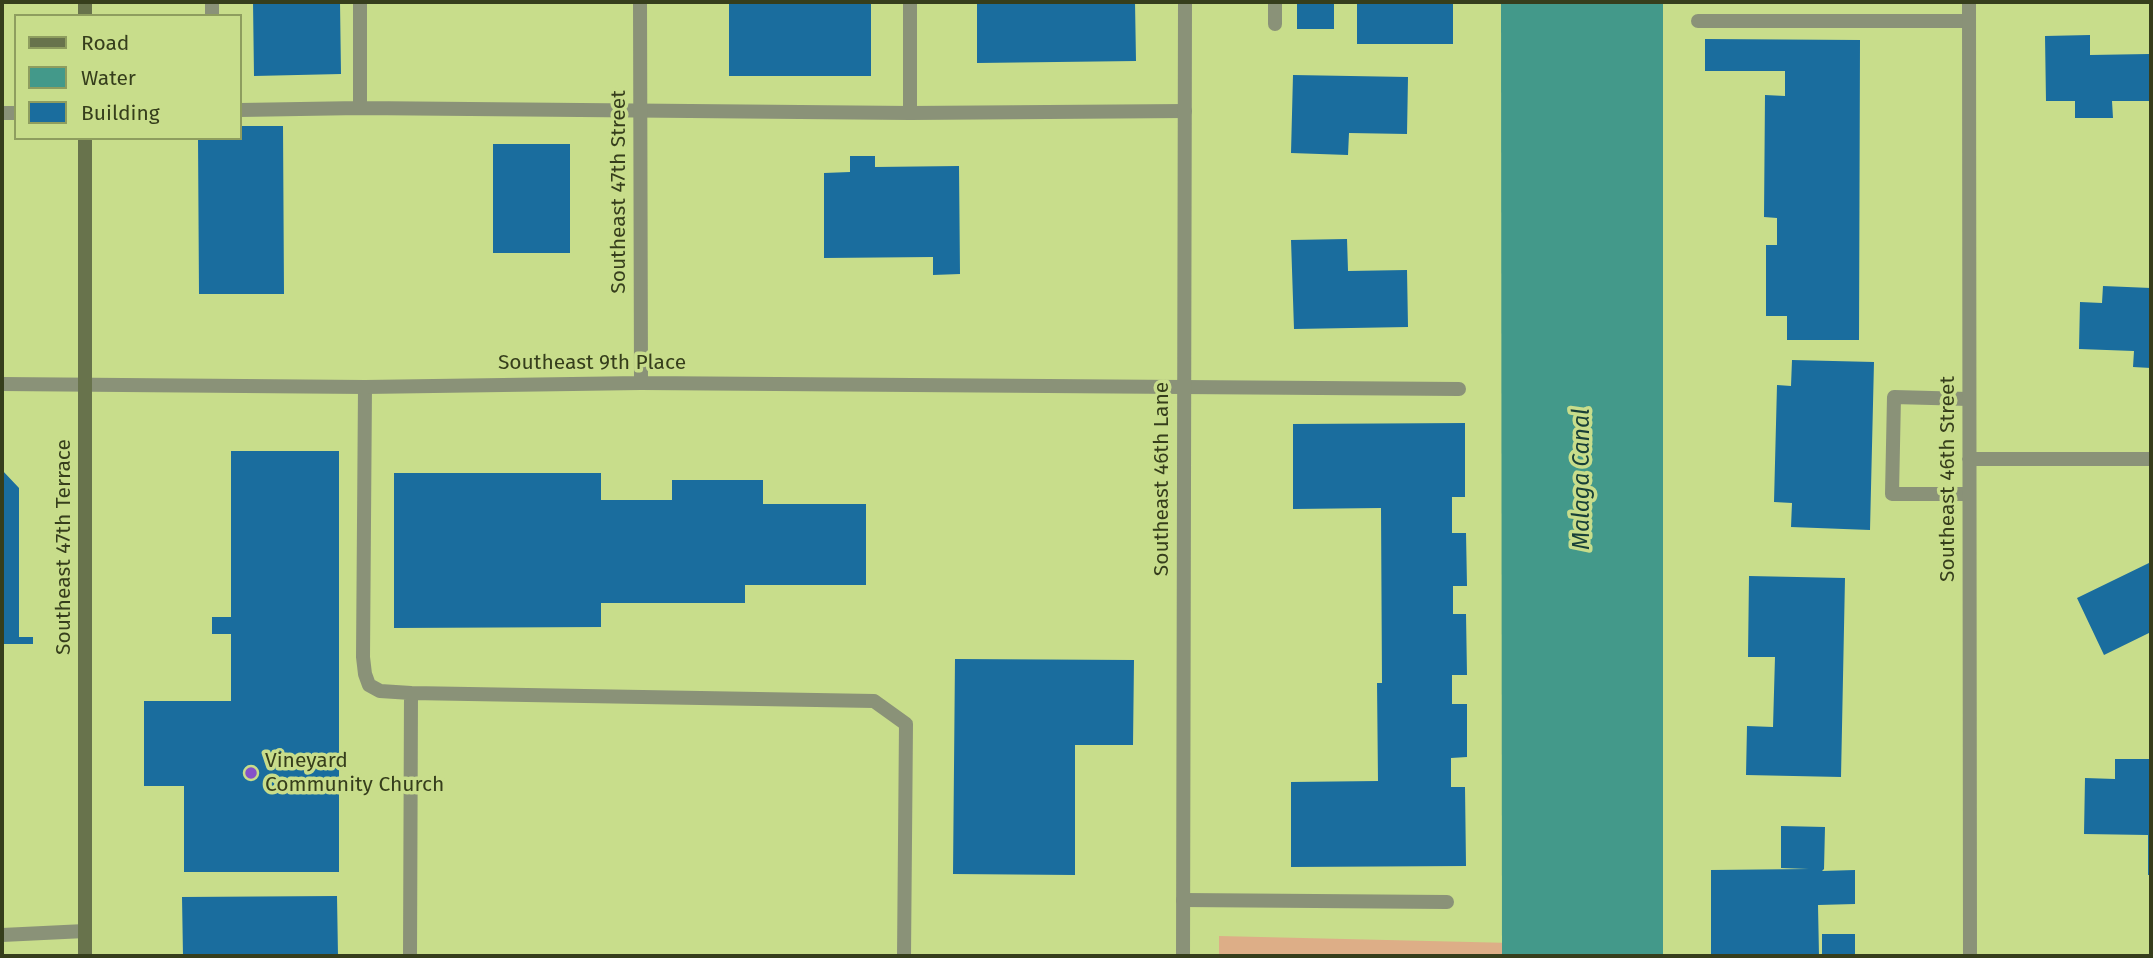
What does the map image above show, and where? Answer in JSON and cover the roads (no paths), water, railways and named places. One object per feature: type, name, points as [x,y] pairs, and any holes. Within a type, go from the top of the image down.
[{"type":"street","points":[[360,2],[360,108]]},
{"type":"street","name":"Southeast 47th Street","points":[[640,2],[641,383]]},
{"type":"street","points":[[910,2],[910,113]]},
{"type":"street","name":"Southeast 46th Lane","points":[[1183,956],[1182,387],[1185,2]]},
{"type":"street","points":[[1275,2],[1275,24]]},
{"type":"street","name":"Southeast 46th Street","points":[[1969,2],[1970,956]]},
{"type":"street","points":[[1698,21],[1969,21]]},
{"type":"street","points":[[242,110],[360,108],[910,113],[1185,111]]},
{"type":"street","name":"Southeast 47th Terrace","points":[[85,140],[85,956]]},
{"type":"street","name":"Southeast 9th Place","points":[[2,384],[365,387],[641,383],[1459,389]]},
{"type":"street","points":[[365,387],[363,657],[369,685],[380,691],[411,693],[874,701],[906,724],[904,956]]},
{"type":"street","points":[[1969,399],[1894,397],[1892,494],[1969,494]]},
{"type":"street","points":[[1969,459],[2151,459]]},
{"type":"street","points":[[410,956],[411,693]]},
{"type":"street","points":[[1183,900],[1447,901]]},
{"type":"street","points":[[2,935],[85,931]]},
{"type":"water","name":"Malaga Canal","points":[[1501,2],[1663,2],[1663,956],[1502,956]]},
{"type":"place","name":"Vineyard Community Church","points":[[251,773]]}]
